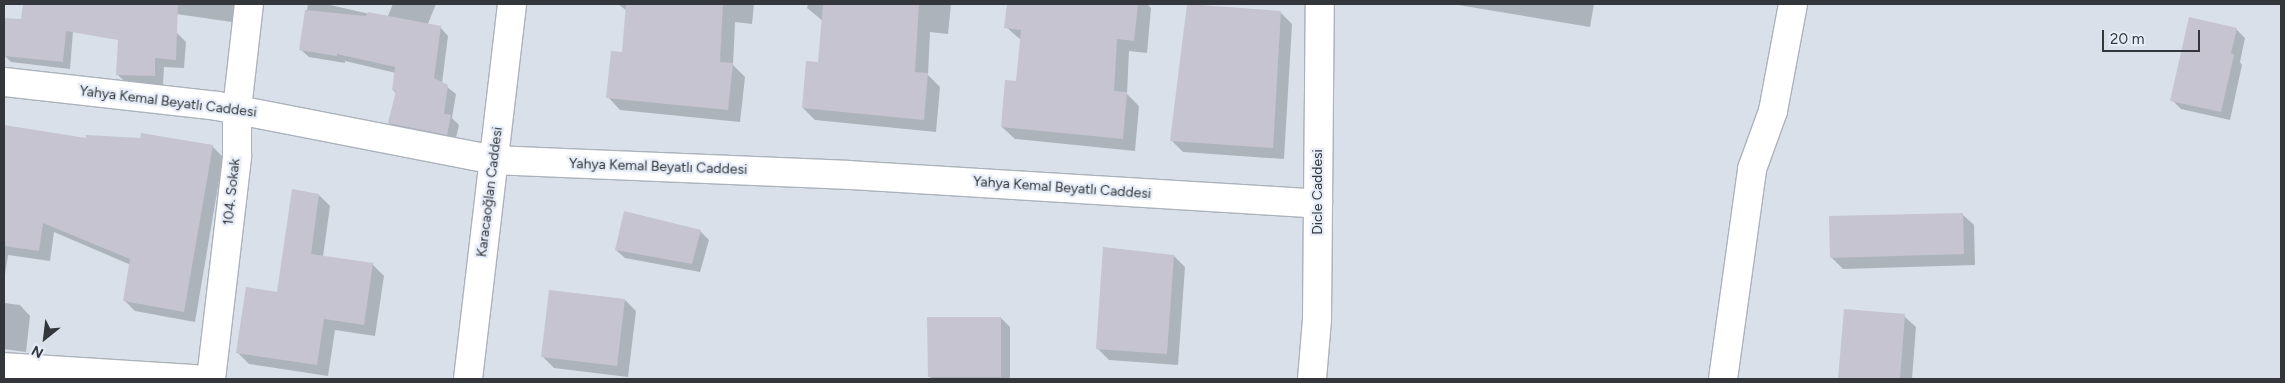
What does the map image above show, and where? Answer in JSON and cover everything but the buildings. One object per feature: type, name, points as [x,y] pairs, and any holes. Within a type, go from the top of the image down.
[{"type":"street","name":"104. Sokak","points":[[210,379],[236,156],[237,110],[249,4]]},
{"type":"street","name":"Karacaoğlan Caddesi","points":[[468,379],[512,4]]},
{"type":"street","name":"Dicle Caddesi","points":[[1312,379],[1316,320],[1320,4]]},
{"type":"street","points":[[1723,379],[1752,169],[1773,111],[1793,4]]},
{"type":"street","name":"Yahya Kemal Beyatlı Caddesi","points":[[4,82],[237,110],[494,160],[849,175],[1318,204]]},
{"type":"street","points":[[4,367],[195,379]]}]
